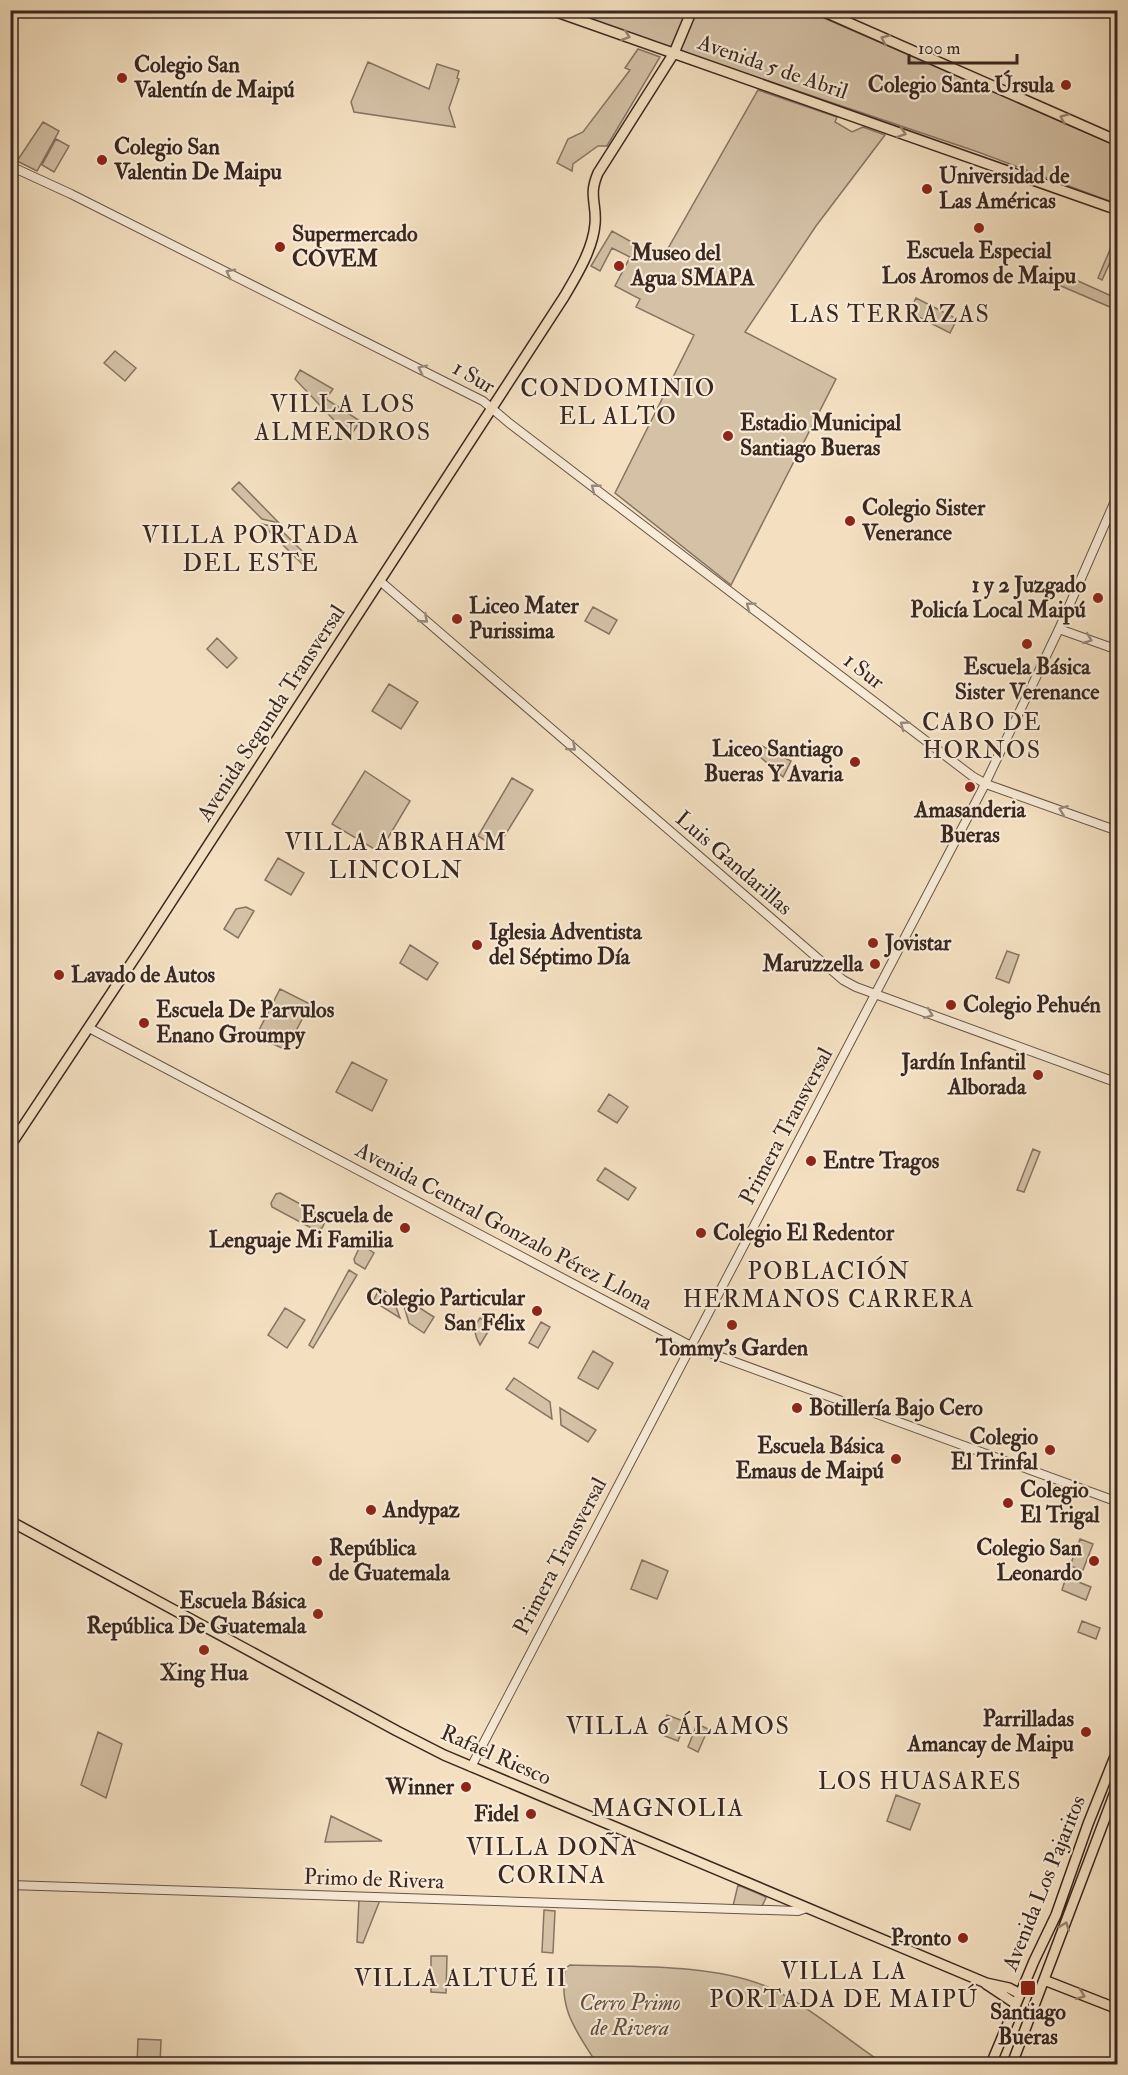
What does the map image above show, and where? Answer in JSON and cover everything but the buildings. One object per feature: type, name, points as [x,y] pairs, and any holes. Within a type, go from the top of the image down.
[{"type":"main road","name":"Avenida 5 de Abril","points":[[551,10],[1118,210]]},
{"type":"main road","name":"Avenida Segunda Transversal","points":[[10,1146],[551,317],[579,270],[595,228],[592,196],[596,178],[674,53],[692,10]]},
{"type":"main road","points":[[820,10],[1118,141]]},
{"type":"main road","name":"Rafael Riesco","points":[[10,1521],[397,1731],[471,1767],[986,1983],[1009,1988],[1020,1994]]},
{"type":"main road","name":"Avenida Los Pajaritos","points":[[991,2064],[1056,1915],[1088,1824],[1118,1749]]},
{"type":"main road","name":"Avenida Los Pajaritos","points":[[1012,2064],[1118,1784]]},
{"type":"main road","points":[[1044,1980],[1118,2009]]},
{"type":"main road","name":"Rafael Riesco","points":[[986,1983],[1016,2004]]},
{"type":"main road","points":[[1020,1994],[1026,2010],[1025,2029]]},
{"type":"street","name":"1 Sur","points":[[10,166],[483,400],[509,423],[972,776],[986,784],[1118,831]]},
{"type":"street","name":"Primera Transversal","points":[[471,1767],[986,784],[1059,629],[1118,494]]},
{"type":"street","name":"Luis Gandarillas","points":[[380,581],[835,975],[875,993],[1118,1083]]},
{"type":"street","points":[[1059,629],[1118,650]]},
{"type":"street","name":"Avenida Central Gonzalo Pérez Llona","points":[[89,1028],[691,1346],[1118,1502]]},
{"type":"street","name":"Primo de Rivera","points":[[10,1885],[798,1911],[807,1908]]},
{"type":"green space","points":[[560,11],[808,11],[1117,146],[1117,204],[978,152]]},
{"type":"green space","points":[[638,49],[660,57],[607,146],[598,146],[573,164],[572,171],[557,163],[568,139],[583,132],[630,70],[625,68]]},
{"type":"green space","points":[[368,62],[429,89],[437,64],[459,71],[457,78],[459,79],[449,108],[455,127],[354,112],[351,102]]},
{"type":"green space","name":"Estadio Municipal Santiago Bueras","points":[[758,90],[837,117],[835,122],[852,132],[863,127],[885,135],[816,226],[745,332],[836,379],[731,585],[615,493],[694,335],[636,307],[640,299],[615,286],[630,257],[612,248],[600,271],[591,266],[612,231],[662,259]]},
{"type":"green space","points":[[43,122],[59,131],[37,171],[17,161]]},
{"type":"green space","points":[[56,139],[69,146],[54,172],[42,165]]},
{"type":"green space","points":[[1117,233],[1117,247],[1102,280],[1098,278]]},
{"type":"green space","points":[[1067,276],[1116,298],[1117,310],[1061,286],[1063,278]]},
{"type":"green space","points":[[916,298],[957,319],[950,333],[909,312]]},
{"type":"green space","points":[[115,351],[136,368],[125,381],[104,363]]},
{"type":"green space","points":[[300,370],[333,389],[326,399],[360,421],[350,437],[295,379]]},
{"type":"green space","points":[[239,482],[279,523],[262,519],[232,489]]},
{"type":"green space","points":[[262,524],[279,528],[309,558],[303,565]]},
{"type":"green space","points":[[593,607],[617,620],[609,634],[585,621]]},
{"type":"green space","points":[[217,638],[237,658],[227,668],[207,649]]},
{"type":"green space","points":[[389,684],[418,702],[401,729],[372,711]]},
{"type":"green space","points":[[762,746],[791,761],[783,777],[758,755]]},
{"type":"green space","points":[[365,771],[410,801],[382,848],[376,850],[332,824]]},
{"type":"green space","points":[[512,778],[533,790],[497,848],[478,836]]},
{"type":"green space","points":[[278,858],[304,873],[291,895],[265,880]]},
{"type":"green space","points":[[246,907],[254,911],[238,938],[224,929],[236,909]]},
{"type":"green space","points":[[410,945],[438,963],[427,980],[400,963]]},
{"type":"green space","points":[[1007,951],[1019,955],[1009,983],[996,978]]},
{"type":"green space","points":[[280,989],[310,1004],[286,1050],[256,1036]]},
{"type":"green space","points":[[352,1062],[387,1080],[372,1111],[336,1092]]},
{"type":"green space","points":[[609,1094],[628,1107],[617,1123],[598,1111]]},
{"type":"green space","points":[[1033,1149],[1040,1152],[1024,1192],[1017,1190]]},
{"type":"green space","points":[[605,1168],[636,1188],[628,1200],[597,1180]]},
{"type":"green space","points":[[280,1193],[324,1217],[326,1220],[322,1228],[315,1230],[272,1207],[271,1203],[276,1194]]},
{"type":"green space","points":[[361,1244],[374,1253],[365,1269],[355,1263],[354,1259]]},
{"type":"green space","points":[[349,1270],[357,1275],[313,1348],[309,1345]]},
{"type":"green space","points":[[380,1288],[392,1296],[400,1318],[373,1301]]},
{"type":"green space","points":[[401,1296],[434,1317],[424,1333],[409,1323]]},
{"type":"green space","points":[[285,1308],[305,1320],[287,1348],[268,1335]]},
{"type":"green space","points":[[480,1318],[492,1325],[480,1345],[475,1331]]},
{"type":"green space","points":[[541,1322],[550,1327],[538,1348],[529,1343]]},
{"type":"green space","points":[[593,1351],[613,1363],[598,1389],[578,1378]]},
{"type":"green space","points":[[514,1378],[550,1402],[552,1419],[506,1389]]},
{"type":"green space","points":[[560,1408],[596,1430],[588,1442],[561,1425]]},
{"type":"green space","points":[[1080,1539],[1093,1544],[1083,1570],[1070,1566]]},
{"type":"green space","points":[[642,1560],[668,1571],[657,1599],[631,1589]]},
{"type":"green space","points":[[1066,1577],[1091,1587],[1086,1600],[1062,1590]]},
{"type":"green space","points":[[1082,1621],[1100,1628],[1096,1639],[1078,1632]]},
{"type":"green space","points":[[667,1715],[686,1722],[678,1741],[660,1734]]},
{"type":"green space","points":[[697,1724],[708,1729],[698,1752],[688,1747]]},
{"type":"green space","points":[[98,1732],[122,1744],[106,1798],[81,1785]]},
{"type":"green space","points":[[896,1795],[920,1804],[910,1830],[887,1821]]},
{"type":"green space","points":[[331,1816],[382,1841],[325,1842]]},
{"type":"green space","points":[[738,1885],[764,1896],[766,1898],[762,1906],[733,1906]]},
{"type":"green space","points":[[359,1899],[380,1900],[363,1943],[357,1942]]},
{"type":"green space","points":[[544,1910],[555,1911],[553,1953],[542,1952]]},
{"type":"green space","points":[[431,1956],[447,1956],[446,1993],[431,1992]]},
{"type":"green space","name":"Cerro Primo de Rivera","points":[[570,1965],[698,1970],[748,1980],[770,1988],[800,2004],[884,2064],[597,2064],[576,2030],[567,2008],[564,1982],[566,1968]]},
{"type":"green space","points":[[138,2039],[161,2040],[160,2064],[137,2064]]},
{"type":"place","name":"Colegio San Valentín de Maipú","points":[[122,78]]},
{"type":"place","name":"Colegio Santa Úrsula","points":[[1066,85]]},
{"type":"place","name":"Colegio San Valentin De Maipu","points":[[102,160]]},
{"type":"place","name":"Universidad de Las Américas","points":[[927,189]]},
{"type":"place","name":"Escuela Especial Los Aromos de Maipu","points":[[979,228]]},
{"type":"place","name":"Supermercado COVEM","points":[[280,247]]},
{"type":"place","name":"Museo del Agua SMAPA","points":[[619,266]]},
{"type":"place","name":"Estadio Municipal Santiago Bueras","points":[[728,436]]},
{"type":"place","name":"Colegio Sister Venerance","points":[[850,521]]},
{"type":"place","name":"1 y 2 Juzgado Policía Local Maipú","points":[[1098,598]]},
{"type":"place","name":"Liceo Mater Purissima","points":[[457,619]]},
{"type":"place","name":"Escuela Básica Sister Verenance","points":[[1027,644]]},
{"type":"place","name":"Liceo Santiago Bueras Y Avaria","points":[[855,762]]},
{"type":"place","name":"Amasanderia Bueras","points":[[970,787]]},
{"type":"place","name":"Jovistar","points":[[873,943]]},
{"type":"place","name":"Iglesia Adventista del Séptimo Día","points":[[477,945]]},
{"type":"place","name":"Maruzzella","points":[[875,964]]},
{"type":"place","name":"Lavado de Autos","points":[[59,975]]},
{"type":"place","name":"Colegio Pehuén","points":[[951,1005]]},
{"type":"place","name":"Escuela De Parvulos Enano Groumpy","points":[[144,1023]]},
{"type":"place","name":"Jardín Infantil Alborada","points":[[1038,1075]]},
{"type":"place","name":"Entre Tragos","points":[[811,1161]]},
{"type":"place","name":"Escuela de Lenguaje Mi Familia","points":[[405,1228]]},
{"type":"place","name":"Colegio El Redentor","points":[[701,1233]]},
{"type":"place","name":"Colegio Particular San Félix","points":[[537,1311]]},
{"type":"place","name":"Tommy's Garden","points":[[732,1325]]},
{"type":"place","name":"Botillería Bajo Cero","points":[[797,1408]]},
{"type":"place","name":"Colegio El Trinfal","points":[[1050,1450]]},
{"type":"place","name":"Escuela Básica Emaus de Maipú","points":[[896,1459]]},
{"type":"place","name":"Colegio El Trigal","points":[[1008,1503]]},
{"type":"place","name":"Andypaz","points":[[371,1510]]},
{"type":"place","name":"República de Guatemala","points":[[317,1561]]},
{"type":"place","name":"Colegio San Leonardo","points":[[1094,1561]]},
{"type":"place","name":"Escuela Básica República De Guatemala","points":[[318,1614]]},
{"type":"place","name":"Xing Hua","points":[[204,1650]]},
{"type":"place","name":"Parrilladas Amancay de Maipu","points":[[1086,1732]]},
{"type":"place","name":"Winner","points":[[466,1787]]},
{"type":"place","name":"Fidel","points":[[531,1814]]},
{"type":"place","name":"Pronto","points":[[963,1938]]},
{"type":"place","name":"Santiago Bueras","points":[[1028,1988]]},
{"type":"district","name":"LAS TERRAZAS","points":[[890,314]]},
{"type":"district","name":"CONDOMINIO EL ALTO","points":[[618,402]]},
{"type":"district","name":"VILLA LOS ALMENDROS","points":[[343,418]]},
{"type":"district","name":"VILLA PORTADA DEL ESTE","points":[[251,549]]},
{"type":"district","name":"CABO DE HORNOS","points":[[982,736]]},
{"type":"district","name":"VILLA ABRAHAM LINCOLN","points":[[396,856]]},
{"type":"district","name":"POBLACIÓN HERMANOS CARRERA","points":[[829,1285]]},
{"type":"district","name":"VILLA 6 ÁLAMOS","points":[[678,1726]]},
{"type":"district","name":"LOS HUASARES","points":[[920,1781]]},
{"type":"district","name":"MAGNOLIA","points":[[668,1808]]},
{"type":"district","name":"VILLA DOÑA CORINA","points":[[552,1861]]},
{"type":"district","name":"VILLA ALTUÉ II","points":[[461,1978]]},
{"type":"district","name":"VILLA LA PORTADA DE MAIPÚ","points":[[844,1985]]}]
